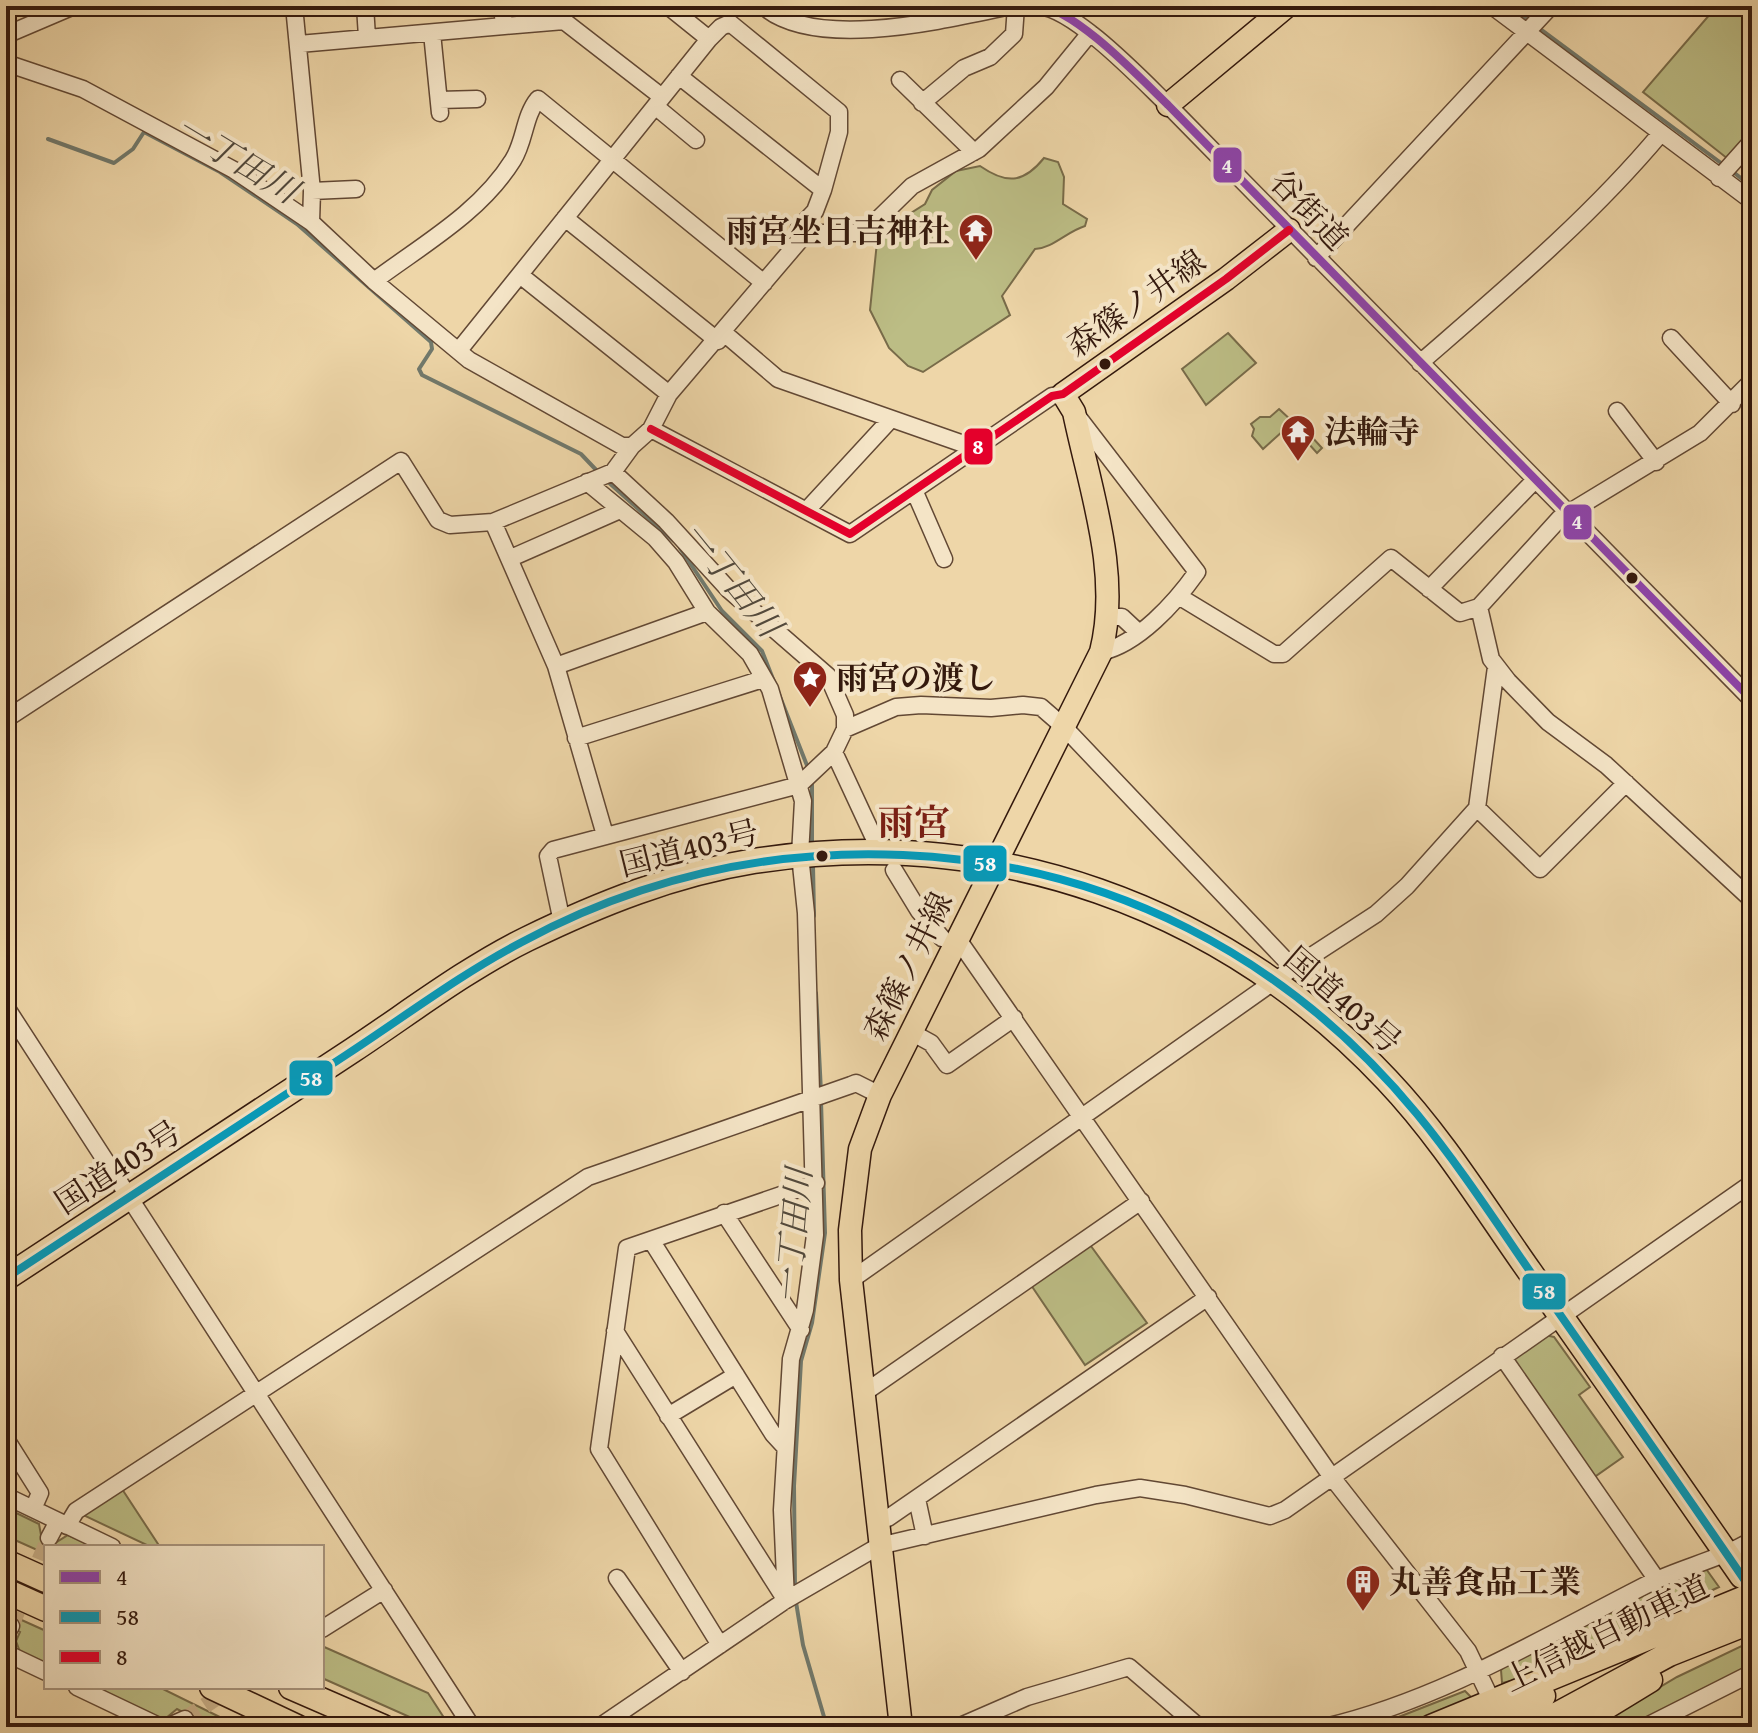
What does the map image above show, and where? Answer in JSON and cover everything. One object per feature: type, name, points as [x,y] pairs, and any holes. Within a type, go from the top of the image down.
[{"type":"highway","name":"国道403号","points":[[6,1278],[506,951],[613,900],[680,878],[809,855],[952,857],[995,864],[1117,895],[1286,974],[1417,1114],[1435,1154],[1506,1256],[1555,1307],[1749,1590]]},
{"type":"highway","points":[[6,1562],[44,1579]]},
{"type":"highway","points":[[1431,1727],[1749,1590]]},
{"type":"highway","name":"上信越自動車道","points":[[1490,1727],[1749,1590]]},
{"type":"highway","name":"上信越自動車道","points":[[1534,1727],[1669,1654],[1752,1621]]},
{"type":"highway","points":[[1573,1727],[1668,1670],[1752,1629]]},
{"type":"highway","points":[[198,1689],[277,1727]]},
{"type":"highway","points":[[216,1689],[297,1727]]},
{"type":"highway","points":[[276,1689],[357,1727]]},
{"type":"highway","points":[[296,1689],[383,1727]]},
{"type":"main road","points":[[1168,105],[1287,6]]},
{"type":"main road","name":"森篠ノ井線","points":[[901,1727],[851,1280],[850,1230],[860,1149],[880,1095],[911,1032],[950,938],[995,864],[1101,652],[1108,617],[1096,509],[1069,403],[1289,230]]},
{"type":"street","points":[[6,35],[74,6]]},
{"type":"street","points":[[294,6],[312,191],[311,222]]},
{"type":"street","points":[[365,6],[367,37]]},
{"type":"street","points":[[502,6],[504,26]]},
{"type":"street","points":[[668,6],[709,39]]},
{"type":"street","points":[[763,6],[793,23],[874,29],[917,25],[1013,6],[1014,34],[990,57],[964,68],[922,103]]},
{"type":"street","name":"谷街道","points":[[1038,6],[1056,11],[1090,33],[1168,105],[1752,700]]},
{"type":"street","points":[[1492,6],[1532,28],[1661,133],[1724,172],[1752,201]]},
{"type":"street","points":[[1316,258],[1551,6]]},
{"type":"street","points":[[299,44],[564,21],[658,102],[696,140]]},
{"type":"street","points":[[460,349],[709,39],[730,23],[839,112],[839,132],[823,190],[815,211],[799,228],[806,233],[864,233],[912,186],[974,152],[1046,87],[1090,33]]},
{"type":"street","points":[[432,33],[440,106],[477,99]]},
{"type":"street","points":[[6,63],[103,99],[234,170],[311,222],[374,281],[449,345],[460,349],[469,360],[622,446],[632,446]]},
{"type":"street","points":[[679,76],[823,190]]},
{"type":"street","points":[[900,80],[974,152]]},
{"type":"street","points":[[374,281],[473,208],[495,184],[522,144],[529,114],[538,99],[764,283]]},
{"type":"street","points":[[1420,363],[1525,272],[1615,184],[1661,133]]},
{"type":"street","points":[[1724,172],[1752,141]]},
{"type":"street","points":[[312,191],[356,189]]},
{"type":"street","points":[[565,218],[778,379],[975,448]]},
{"type":"street","points":[[6,719],[401,461],[438,520],[450,525],[493,522],[601,477],[651,429],[669,394],[721,337],[806,233]]},
{"type":"street","points":[[520,275],[669,394]]},
{"type":"street","points":[[1671,338],[1732,404]]},
{"type":"street","points":[[1180,597],[1274,654],[1283,654],[1391,558],[1460,613],[1479,607],[1505,575],[1568,514],[1700,433],[1752,381]]},
{"type":"street","points":[[651,429],[850,534],[1052,396],[1069,403],[1197,572],[1180,597],[1118,648],[1101,652]]},
{"type":"street","points":[[1617,411],[1656,462]]},
{"type":"street","points":[[807,510],[890,420]]},
{"type":"street","points":[[601,477],[620,510],[655,538],[676,562],[707,612],[750,654],[807,779],[803,801],[809,855],[806,913],[818,1096],[815,1235],[801,1330],[791,1359],[785,1447],[782,1510],[791,1598]]},
{"type":"street","points":[[562,922],[548,856],[553,850],[807,779],[834,752],[845,729],[845,715],[828,676],[729,590],[666,521],[601,477]]},
{"type":"street","points":[[1429,589],[1534,481]]},
{"type":"street","points":[[914,490],[944,559]]},
{"type":"street","points":[[511,558],[620,510]]},
{"type":"street","points":[[493,522],[556,666],[605,835]]},
{"type":"street","points":[[851,1280],[1376,914],[1407,886],[1477,808],[1496,667],[1479,607]]},
{"type":"street","points":[[556,666],[707,612]]},
{"type":"street","points":[[1108,617],[1122,617],[1138,632]]},
{"type":"street","points":[[1496,667],[1548,722],[1626,783],[1752,900]]},
{"type":"street","points":[[576,738],[763,679]]},
{"type":"street","points":[[845,729],[896,707],[1041,707],[1064,727],[1286,974]]},
{"type":"street","points":[[834,752],[873,836]]},
{"type":"street","points":[[1477,808],[1540,869],[1626,783]]},
{"type":"street","points":[[894,870],[919,911],[950,938],[1014,1018],[1331,1476],[1468,1651],[1488,1693]]},
{"type":"street","points":[[6,1007],[472,1727]]},
{"type":"street","points":[[911,1032],[931,1043],[947,1065],[1014,1018]]},
{"type":"street","points":[[49,1538],[76,1511],[588,1177],[856,1083],[880,1095]]},
{"type":"street","points":[[720,1645],[599,1449],[627,1248],[816,1183]]},
{"type":"street","points":[[599,1727],[791,1598],[879,1546],[1096,1495],[1140,1488],[1185,1495],[1270,1516],[1502,1356],[1555,1307],[1752,1183]]},
{"type":"street","points":[[864,1393],[1141,1201]]},
{"type":"street","points":[[724,1213],[801,1330]]},
{"type":"street","points":[[651,1240],[773,1434],[785,1447]]},
{"type":"street","points":[[888,1518],[1208,1297]]},
{"type":"street","points":[[615,1331],[668,1416],[791,1598]]},
{"type":"street","points":[[1502,1356],[1657,1580]]},
{"type":"street","points":[[668,1416],[736,1375]]},
{"type":"street","points":[[6,1439],[40,1493],[33,1509]]},
{"type":"street","points":[[6,1496],[108,1545]]},
{"type":"street","points":[[917,1499],[925,1536]]},
{"type":"street","points":[[1325,1727],[1403,1705],[1657,1580],[1752,1540]]},
{"type":"street","points":[[617,1578],[682,1672]]},
{"type":"street","points":[[324,1628],[384,1590]]},
{"type":"street","points":[[6,1653],[44,1671]]},
{"type":"street","points":[[958,1727],[1027,1697],[1129,1667],[1199,1727]]},
{"type":"street","points":[[1645,1727],[1752,1673]]},
{"type":"street","points":[[81,1689],[164,1727],[185,1719]]},
{"type":"green space","points":[[1717,6],[1734,6],[1752,22],[1752,132],[1728,159],[1643,92]]},
{"type":"green space","points":[[1044,158],[1058,162],[1064,177],[1063,204],[1087,219],[1085,226],[1048,246],[1035,249],[1002,296],[1010,315],[923,372],[908,366],[889,348],[870,310],[877,242],[892,225],[925,204],[932,190],[956,171],[980,166],[998,176],[1021,177]]},
{"type":"green space","points":[[1228,333],[1256,363],[1206,405],[1182,369]]},
{"type":"green space","points":[[1279,409],[1293,422],[1263,449],[1252,436],[1254,429],[1251,424],[1260,417],[1270,417]]},
{"type":"green space","points":[[1299,423],[1322,448],[1317,453],[1299,433],[1289,442],[1284,437]]},
{"type":"green space","points":[[1088,1242],[1147,1323],[1085,1365],[1029,1282]]},
{"type":"green space","points":[[1545,1335],[1554,1337],[1590,1387],[1579,1395],[1623,1457],[1593,1478],[1512,1363],[1513,1357]]},
{"type":"green space","points":[[122,1489],[159,1545],[147,1545],[81,1514]]},
{"type":"green space","points":[[6,1508],[39,1524],[41,1535],[55,1543],[68,1535],[90,1545],[44,1545],[44,1553],[6,1536]]},
{"type":"green space","points":[[1704,1566],[1719,1587],[1528,1677],[1502,1683],[1501,1670],[1515,1657],[1628,1599]]},
{"type":"green space","points":[[6,1613],[44,1630],[44,1664],[20,1652],[16,1641],[20,1632],[6,1625]]},
{"type":"green space","points":[[1752,1641],[1752,1667],[1634,1727],[1593,1727],[1677,1677]]},
{"type":"green space","points":[[324,1647],[428,1693],[450,1727],[432,1727],[324,1679]]},
{"type":"green space","points":[[93,1689],[163,1689],[240,1727],[196,1727],[198,1720],[177,1709],[160,1723]]},
{"type":"green space","points":[[1465,1691],[1471,1697],[1437,1717],[1412,1724],[1373,1727]]},
{"type":"waterway","points":[[1509,6],[1532,23]]},
{"type":"waterway","points":[[1539,28],[1725,166]]},
{"type":"waterway","name":"一丁田川","points":[[48,139],[114,163],[133,149],[144,132],[220,172],[297,224],[431,342],[432,349],[419,369],[422,375],[581,454],[600,474]]},
{"type":"waterway","points":[[1732,171],[1752,187]]},
{"type":"waterway","name":"一丁田川","points":[[606,480],[674,541]]},
{"type":"waterway","name":"一丁田川","points":[[680,548],[722,611],[762,651],[808,768]]},
{"type":"waterway","name":"一丁田川","points":[[812,781],[812,848]]},
{"type":"waterway","name":"一丁田川","points":[[813,865],[814,916]]},
{"type":"waterway","name":"一丁田川","points":[[816,993],[821,1092]]},
{"type":"waterway","name":"一丁田川","points":[[795,1589],[794,1486],[801,1361],[812,1323],[825,1233],[821,1101]]},
{"type":"waterway","name":"一丁田川","points":[[796,1602],[803,1645],[827,1727]]},
{"type":"tunnel","points":[[46,1545],[49,1538]]},
{"type":"tunnel","points":[[11,1626],[44,1550]]},
{"type":"tunnel","points":[[185,1719],[228,1690]]},
{"type":"transit line","name":"4","points":[[1038,6],[1053,10],[1088,31],[1168,105],[1752,700]]},
{"type":"transit line","name":"8","points":[[651,429],[850,534],[1052,396],[1063,394],[1226,279],[1289,230]]},
{"type":"transit line","name":"58","points":[[6,1278],[455,982],[499,954],[567,920],[660,885],[755,863],[853,854],[979,862],[1051,877],[1121,899],[1188,928],[1251,965],[1310,1008],[1366,1058],[1417,1114],[1467,1179],[1752,1591]]},
{"type":"place","name":"雨宮坐日吉神社","points":[[976,262]]},
{"type":"place","name":"法輪寺","points":[[1298,463]]},
{"type":"place","name":"雨宮の渡し","points":[[810,709]]},
{"type":"place","name":"丸善食品工業","points":[[1363,1613]]},
{"type":"district","name":"雨宮","points":[[914,822]]}]
